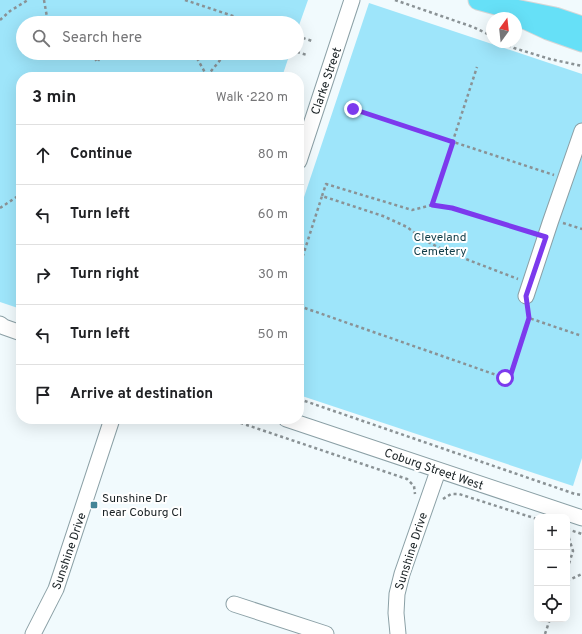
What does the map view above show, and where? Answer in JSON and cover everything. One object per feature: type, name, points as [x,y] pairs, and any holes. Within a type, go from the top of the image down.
[{"type":"main road","points":[[478,0],[555,17],[582,26]]},
{"type":"main road","points":[[500,6],[548,30],[582,42]]},
{"type":"street","name":"Clarke Street","points":[[304,146],[352,0]]},
{"type":"street","points":[[528,290],[582,131]]},
{"type":"street","points":[[0,324],[4,327],[16,331]]},
{"type":"street","name":"Sunshine Drive","points":[[33,634],[56,589],[110,424]]},
{"type":"street","name":"Coburg Street West","points":[[301,424],[582,518]]},
{"type":"street","name":"Sunshine Drive","points":[[398,634],[396,613],[397,594],[402,574],[438,471]]},
{"type":"street","points":[[234,604],[326,634]]},
{"type":"path","points":[[0,20],[10,11],[28,0]]},
{"type":"path","points":[[44,0],[47,16]]},
{"type":"path","points":[[185,0],[233,16]]},
{"type":"path","points":[[395,0],[473,26],[486,33]]},
{"type":"path","points":[[304,38],[312,41]]},
{"type":"path","points":[[514,48],[550,59],[582,66]]},
{"type":"path","points":[[198,60],[205,72]]},
{"type":"path","points":[[210,72],[220,60]]},
{"type":"path","points":[[432,205],[477,67]]},
{"type":"path","points":[[353,109],[565,179]]},
{"type":"path","points":[[304,252],[326,184],[412,210],[432,205],[452,208],[546,237]]},
{"type":"path","points":[[304,308],[505,378],[511,374],[529,318],[528,290],[424,240],[407,227],[383,216],[322,196]]},
{"type":"path","points":[[0,208],[16,197]]},
{"type":"path","points":[[551,219],[582,229]]},
{"type":"path","points":[[529,318],[582,336]]},
{"type":"path","points":[[304,401],[575,494],[582,495]]},
{"type":"path","points":[[244,424],[408,479],[415,489]]},
{"type":"path","points":[[444,498],[451,494],[459,494],[534,518]]},
{"type":"path","points":[[570,531],[582,534]]},
{"type":"path","points":[[570,540],[573,551],[570,560]]},
{"type":"path","points":[[570,580],[582,574]]},
{"type":"path","points":[[545,634],[549,622]]},
{"type":"green space","points":[[0,0],[308,0],[302,16],[16,16],[16,60],[288,60],[284,72],[16,72],[16,307],[0,302]]},
{"type":"green space","name":"Cleveland Cemetery","points":[[369,3],[486,42],[486,48],[504,48],[582,74],[582,458],[573,486],[304,397],[304,197]]},
{"type":"place","name":"Sunshine Dr near Coburg Cl","points":[[94,505]]},
{"type":"route","points":[[353,109],[453,142],[432,205],[452,208],[546,237],[526,296],[529,318],[511,374],[505,378]]}]
